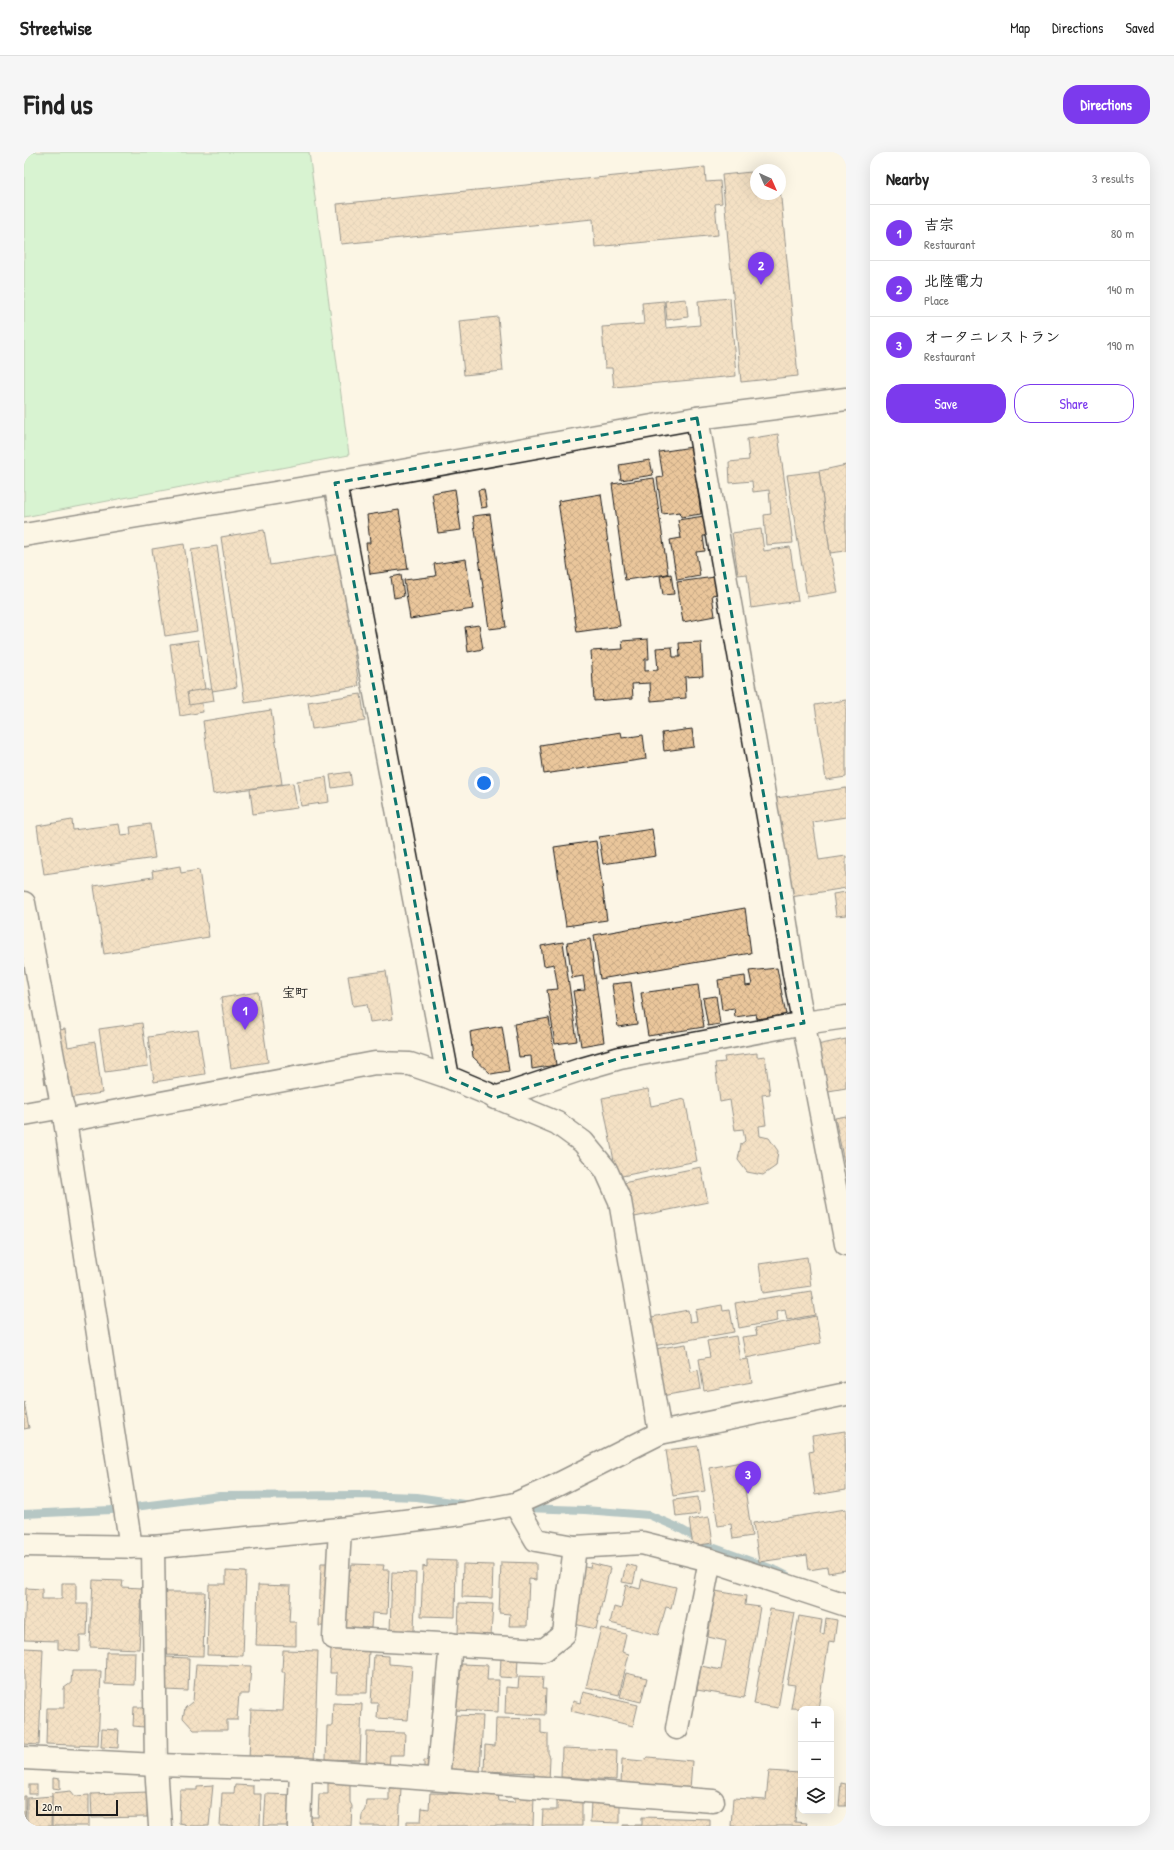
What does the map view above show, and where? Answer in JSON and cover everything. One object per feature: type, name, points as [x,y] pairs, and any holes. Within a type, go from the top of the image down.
[{"type":"street","points":[[24,535],[335,483],[697,418],[846,399]]},
{"type":"street","points":[[697,418],[804,1023],[846,1244]]},
{"type":"street","points":[[335,483],[448,1077]]},
{"type":"street","points":[[24,903],[32,990],[64,1114],[131,1548]]},
{"type":"street","points":[[495,1098],[620,1058],[804,1023],[846,1017]]},
{"type":"street","points":[[24,1114],[64,1114],[375,1063],[410,1064],[448,1077],[557,1123],[583,1142],[606,1170],[620,1201],[660,1433]]},
{"type":"street","points":[[24,1545],[131,1548],[153,1547],[340,1529],[461,1514],[514,1504],[553,1487],[660,1433],[846,1394]]},
{"type":"street","points":[[514,1504],[536,1540],[575,1548],[642,1543],[710,1560],[846,1604]]},
{"type":"street","points":[[340,1529],[334,1638],[544,1650],[564,1634],[575,1548]]},
{"type":"street","points":[[153,1547],[156,1765],[160,1826]]},
{"type":"street","points":[[677,1728],[710,1560]]},
{"type":"street","points":[[438,1779],[451,1644]]},
{"type":"street","points":[[24,1758],[156,1765],[301,1769],[713,1801]]},
{"type":"street","points":[[298,1826],[301,1769]]},
{"type":"highlighted area","points":[[697,418],[804,1023],[620,1058],[495,1098],[448,1077],[335,483]]},
{"type":"green space","points":[[24,152],[309,152],[349,455],[24,517]]},
{"type":"building","points":[[705,167],[706,182],[720,181],[722,203],[715,204],[718,235],[595,247],[593,219],[341,244],[337,204]]},
{"type":"building","points":[[750,172],[750,200],[781,200],[798,376],[741,382],[722,175]]},
{"type":"building","points":[[730,298],[736,376],[614,387],[612,368],[605,368],[602,327],[644,324],[642,303],[664,301],[666,328],[700,325],[698,301]]},
{"type":"building","points":[[686,299],[688,317],[667,320],[665,301]]},
{"type":"building","points":[[498,317],[503,371],[464,375],[459,321]]},
{"type":"building","points":[[778,434],[793,543],[766,545],[764,515],[771,514],[769,490],[753,492],[752,481],[730,483],[729,462],[749,460],[747,439]]},
{"type":"building","points":[[692,447],[701,514],[681,517],[680,512],[662,514],[657,478],[663,477],[659,452]]},
{"type":"building","points":[[650,460],[653,475],[621,480],[619,465]]},
{"type":"building","points":[[846,465],[846,551],[830,553],[819,471]]},
{"type":"building","points":[[819,471],[830,553],[838,592],[807,597],[787,475]]},
{"type":"building","points":[[654,478],[668,574],[625,580],[612,484]]},
{"type":"building","points":[[455,489],[461,530],[438,533],[432,493]]},
{"type":"building","points":[[484,489],[487,507],[481,508],[478,490]]},
{"type":"building","points":[[601,494],[620,626],[577,632],[558,501]]},
{"type":"building","points":[[399,510],[408,569],[370,574],[366,543],[370,543],[367,515]]},
{"type":"building","points":[[490,514],[506,627],[489,629],[473,516]]},
{"type":"building","points":[[704,516],[707,536],[703,536],[705,551],[696,552],[700,576],[677,580],[670,540],[681,538],[678,520]]},
{"type":"building","points":[[761,529],[764,551],[790,547],[798,601],[751,608],[747,574],[738,575],[732,533]]},
{"type":"building","points":[[264,530],[270,565],[340,554],[359,686],[245,703],[221,537]]},
{"type":"building","points":[[184,544],[197,631],[165,636],[152,549]]},
{"type":"building","points":[[217,546],[237,687],[212,691],[191,550]]},
{"type":"building","points":[[466,559],[473,609],[410,619],[404,580],[436,576],[434,564]]},
{"type":"building","points":[[671,574],[674,594],[663,595],[660,576]]},
{"type":"building","points":[[401,575],[404,596],[394,598],[391,577]]},
{"type":"building","points":[[715,577],[717,594],[712,595],[715,616],[683,622],[677,582]]},
{"type":"building","points":[[479,625],[483,649],[468,652],[465,627]]},
{"type":"building","points":[[648,639],[649,659],[645,659],[645,671],[658,670],[656,648],[672,647],[673,657],[680,657],[679,643],[701,642],[703,676],[685,677],[686,698],[651,701],[650,683],[632,684],[633,698],[594,701],[591,651],[623,649],[622,641]]},
{"type":"building","points":[[198,640],[205,689],[200,690],[203,712],[180,716],[170,644]]},
{"type":"building","points":[[212,688],[214,701],[189,705],[187,692]]},
{"type":"building","points":[[361,694],[365,721],[312,729],[308,702]]},
{"type":"building","points":[[846,700],[846,777],[826,780],[815,705]]},
{"type":"building","points":[[271,710],[282,784],[213,794],[203,721]]},
{"type":"building","points":[[692,729],[694,747],[664,751],[662,733]]},
{"type":"building","points":[[621,732],[622,738],[643,735],[646,759],[544,774],[540,745]]},
{"type":"building","points":[[350,772],[352,785],[332,788],[330,775]]},
{"type":"building","points":[[326,777],[329,802],[301,806],[297,781]]},
{"type":"building","points":[[293,783],[297,808],[253,814],[250,789]]},
{"type":"building","points":[[846,788],[846,817],[813,822],[819,860],[846,856],[846,888],[791,897],[776,798]]},
{"type":"building","points":[[72,820],[73,830],[119,824],[121,835],[131,834],[130,827],[150,824],[155,858],[44,874],[37,826]]},
{"type":"building","points":[[652,829],[656,856],[603,864],[599,837]]},
{"type":"building","points":[[596,841],[607,920],[566,926],[554,847]]},
{"type":"building","points":[[180,866],[181,873],[199,870],[209,937],[104,954],[94,886],[153,877],[152,871]]},
{"type":"building","points":[[846,892],[846,915],[836,916],[833,894]]},
{"type":"building","points":[[745,908],[751,953],[600,979],[594,935]]},
{"type":"building","points":[[590,939],[604,1042],[581,1046],[573,991],[585,990],[583,976],[572,978],[567,942]]},
{"type":"building","points":[[563,942],[577,1041],[555,1044],[547,990],[558,989],[554,964],[544,966],[541,946]]},
{"type":"building","points":[[777,968],[786,1015],[757,1019],[756,1014],[735,1017],[734,1008],[722,1010],[718,980],[745,976],[746,986],[752,985],[749,971]]},
{"type":"building","points":[[386,971],[393,1019],[370,1022],[367,1004],[353,1006],[348,976]]},
{"type":"building","points":[[631,982],[637,1024],[618,1027],[612,984]]},
{"type":"building","points":[[698,985],[704,1027],[648,1036],[641,993]]},
{"type":"building","points":[[258,992],[268,1062],[231,1068],[221,998]]},
{"type":"building","points":[[716,996],[720,1024],[708,1026],[703,998]]},
{"type":"building","points":[[549,1018],[556,1065],[532,1069],[531,1056],[519,1057],[514,1024]]},
{"type":"building","points":[[142,1023],[148,1066],[105,1072],[99,1029]]},
{"type":"building","points":[[502,1026],[509,1071],[491,1074],[473,1057],[470,1032]]},
{"type":"building","points":[[65,1029],[68,1047],[95,1042],[102,1093],[63,1099],[61,1083],[45,1085],[38,1034]]},
{"type":"building","points":[[198,1030],[205,1074],[154,1082],[148,1037]]},
{"type":"building","points":[[846,1039],[846,1088],[817,1093],[807,1047]]},
{"type":"building","points":[[757,1053],[757,1057],[765,1056],[770,1094],[762,1095],[766,1125],[759,1126],[760,1136],[769,1138],[778,1151],[776,1166],[763,1175],[747,1172],[738,1160],[741,1144],[745,1141],[743,1129],[735,1130],[730,1100],[720,1102],[715,1063],[725,1062],[724,1057]]},
{"type":"building","points":[[648,1089],[651,1106],[685,1099],[697,1161],[617,1177],[602,1098]]},
{"type":"building","points":[[846,1116],[846,1166],[845,1167],[835,1118]]},
{"type":"building","points":[[701,1167],[708,1202],[620,1220],[613,1185]]},
{"type":"building","points":[[807,1257],[811,1286],[763,1293],[759,1264]]},
{"type":"building","points":[[811,1291],[815,1315],[787,1320],[785,1310],[776,1312],[777,1321],[739,1328],[735,1303]]},
{"type":"building","points":[[722,1305],[723,1311],[730,1310],[734,1332],[641,1348],[636,1320],[688,1310],[690,1322],[697,1321],[695,1310]]},
{"type":"building","points":[[816,1316],[821,1343],[746,1358],[742,1337],[757,1335],[755,1328]]},
{"type":"building","points":[[736,1336],[740,1360],[748,1359],[752,1382],[704,1391],[699,1359],[710,1357],[707,1341]]},
{"type":"building","points":[[686,1344],[691,1372],[698,1370],[701,1389],[656,1397],[642,1351]]},
{"type":"building","points":[[24,1402],[29,1428],[24,1429]]},
{"type":"building","points":[[845,1431],[846,1490],[815,1495],[809,1452],[814,1451],[812,1436]]},
{"type":"building","points":[[698,1446],[705,1491],[673,1496],[666,1450]]},
{"type":"building","points":[[741,1462],[752,1536],[733,1539],[731,1524],[718,1526],[709,1468]]},
{"type":"building","points":[[698,1497],[700,1514],[676,1517],[674,1500]]},
{"type":"building","points":[[846,1509],[846,1570],[828,1573],[827,1567],[809,1570],[807,1555],[759,1562],[753,1523]]},
{"type":"building","points":[[709,1517],[713,1543],[693,1546],[689,1520]]},
{"type":"building","points":[[427,1560],[456,1561],[455,1617],[421,1616],[423,1566],[427,1567]]},
{"type":"building","points":[[501,1562],[536,1563],[536,1580],[529,1579],[527,1626],[509,1626],[510,1614],[499,1613]]},
{"type":"building","points":[[321,1563],[340,1563],[341,1569],[351,1570],[352,1564],[384,1565],[383,1570],[389,1570],[387,1614],[372,1613],[371,1628],[319,1626]]},
{"type":"building","points":[[565,1563],[590,1568],[591,1563],[610,1568],[596,1629],[552,1619],[556,1606],[559,1606],[562,1594],[557,1592]]},
{"type":"building","points":[[463,1564],[493,1565],[492,1598],[462,1597]]},
{"type":"building","points":[[626,1564],[637,1567],[633,1584],[622,1582]]},
{"type":"building","points":[[226,1571],[246,1572],[243,1656],[207,1655],[209,1584],[226,1584]]},
{"type":"building","points":[[392,1572],[416,1573],[414,1631],[390,1631]]},
{"type":"building","points":[[642,1579],[676,1587],[671,1608],[666,1607],[658,1635],[610,1623],[614,1607],[621,1609],[626,1585],[640,1589]]},
{"type":"building","points":[[93,1580],[123,1581],[122,1587],[142,1588],[139,1649],[90,1647]]},
{"type":"building","points":[[62,1583],[76,1583],[76,1604],[88,1604],[87,1636],[80,1636],[80,1651],[58,1649],[58,1641],[24,1640],[26,1588],[42,1589],[42,1599],[62,1599]]},
{"type":"building","points":[[258,1585],[291,1586],[289,1622],[296,1622],[296,1646],[256,1645]]},
{"type":"building","points":[[715,1591],[746,1596],[745,1605],[760,1607],[744,1698],[697,1690],[701,1666],[721,1670],[726,1641],[708,1637]]},
{"type":"building","points":[[164,1592],[205,1592],[203,1656],[162,1655]]},
{"type":"building","points":[[459,1603],[493,1604],[491,1635],[458,1634]]},
{"type":"building","points":[[770,1609],[795,1613],[778,1708],[754,1704]]},
{"type":"building","points":[[799,1616],[822,1620],[820,1633],[824,1634],[826,1618],[837,1620],[834,1642],[829,1641],[818,1706],[798,1706],[798,1708],[791,1708],[795,1685],[787,1684]]},
{"type":"building","points":[[601,1628],[626,1634],[622,1652],[629,1654],[619,1695],[586,1687]]},
{"type":"building","points":[[24,1648],[43,1649],[39,1745],[24,1744]]},
{"type":"building","points":[[331,1649],[369,1650],[367,1693],[336,1693],[337,1673],[330,1673]]},
{"type":"building","points":[[283,1650],[318,1651],[314,1762],[249,1759],[251,1710],[283,1711],[285,1672],[282,1672]]},
{"type":"building","points":[[106,1652],[135,1652],[134,1685],[105,1684]]},
{"type":"building","points":[[374,1655],[389,1656],[389,1664],[412,1666],[408,1720],[377,1718],[378,1703],[371,1703]]},
{"type":"building","points":[[166,1657],[189,1658],[188,1691],[165,1690]]},
{"type":"building","points":[[501,1657],[518,1658],[517,1678],[500,1677]]},
{"type":"building","points":[[196,1664],[251,1666],[249,1694],[239,1694],[237,1720],[227,1720],[227,1730],[194,1730],[183,1718],[185,1708],[193,1701]]},
{"type":"building","points":[[461,1664],[488,1665],[487,1680],[499,1680],[498,1712],[432,1709],[434,1678],[460,1679]]},
{"type":"building","points":[[72,1671],[101,1671],[98,1746],[46,1744],[47,1708],[64,1708],[64,1688],[71,1683]]},
{"type":"building","points":[[626,1673],[647,1678],[641,1702],[620,1697]]},
{"type":"building","points":[[519,1676],[543,1677],[542,1689],[546,1689],[545,1715],[505,1713],[506,1687],[518,1688]]},
{"type":"building","points":[[583,1692],[638,1705],[633,1726],[571,1711],[573,1701],[580,1703]]},
{"type":"building","points":[[333,1703],[362,1704],[360,1760],[326,1759],[327,1726],[332,1726]]},
{"type":"building","points":[[134,1707],[145,1707],[144,1727],[133,1726]]},
{"type":"building","points":[[455,1715],[483,1716],[480,1774],[424,1773],[424,1760],[437,1761],[437,1745],[453,1746]]},
{"type":"building","points":[[496,1718],[541,1719],[541,1733],[548,1734],[548,1753],[550,1757],[549,1782],[533,1781],[534,1773],[484,1771],[485,1745],[495,1746]]},
{"type":"building","points":[[102,1729],[119,1730],[118,1748],[101,1747]]},
{"type":"building","points":[[367,1732],[405,1733],[404,1755],[390,1755],[389,1767],[366,1766]]},
{"type":"building","points":[[562,1748],[617,1750],[616,1780],[561,1777]]},
{"type":"building","points":[[648,1757],[692,1761],[690,1790],[621,1785],[622,1759],[643,1761]]},
{"type":"building","points":[[769,1771],[798,1773],[795,1822],[807,1823],[806,1826],[731,1826],[733,1798],[766,1800]]},
{"type":"building","points":[[53,1778],[60,1779],[60,1789],[53,1788]]},
{"type":"building","points":[[328,1783],[350,1784],[350,1802],[352,1806],[351,1826],[307,1826],[307,1817],[318,1817],[319,1794],[328,1794]]},
{"type":"building","points":[[841,1783],[846,1784],[846,1806],[839,1806]]},
{"type":"building","points":[[29,1785],[37,1785],[37,1794],[29,1794]]},
{"type":"building","points":[[213,1785],[209,1826],[185,1826],[185,1824],[179,1823],[180,1790],[197,1790],[197,1786]]},
{"type":"building","points":[[235,1785],[253,1786],[253,1794],[261,1794],[260,1826],[220,1826],[222,1793],[234,1793]]},
{"type":"building","points":[[389,1788],[401,1788],[399,1826],[361,1826],[366,1800],[389,1800]]},
{"type":"building","points":[[71,1791],[75,1796],[89,1795],[89,1826],[52,1826],[52,1793]]},
{"type":"building","points":[[148,1792],[147,1817],[92,1818],[91,1794]]},
{"type":"building","points":[[430,1793],[498,1794],[499,1801],[515,1802],[515,1795],[534,1796],[533,1826],[407,1826],[407,1821],[421,1821],[422,1808],[429,1809]]},
{"type":"building","points":[[266,1794],[295,1795],[294,1826],[264,1826]]},
{"type":"building","points":[[24,1796],[26,1796],[25,1826],[24,1826]]},
{"type":"building","points":[[52,1796],[51,1826],[27,1826],[27,1798]]},
{"type":"building","points":[[557,1801],[582,1801],[582,1826],[542,1826],[543,1810],[557,1810]]},
{"type":"building","points":[[591,1801],[620,1802],[620,1823],[590,1822]]},
{"type":"building","points":[[642,1817],[710,1819],[710,1826],[623,1826],[642,1825]]},
{"type":"waterway","points":[[24,1514],[111,1510],[220,1496],[359,1495],[417,1497],[470,1505]]},
{"type":"waterway","points":[[523,1508],[585,1510],[649,1515],[677,1527],[712,1547],[788,1576]]},
{"type":"place","name":"北陸電力","points":[[761,285]]},
{"type":"place","name":"吉宗","points":[[245,1030]]},
{"type":"place","name":"オータニレストラン","points":[[748,1494]]},
{"type":"district","name":"宝町","points":[[295,992]]}]
